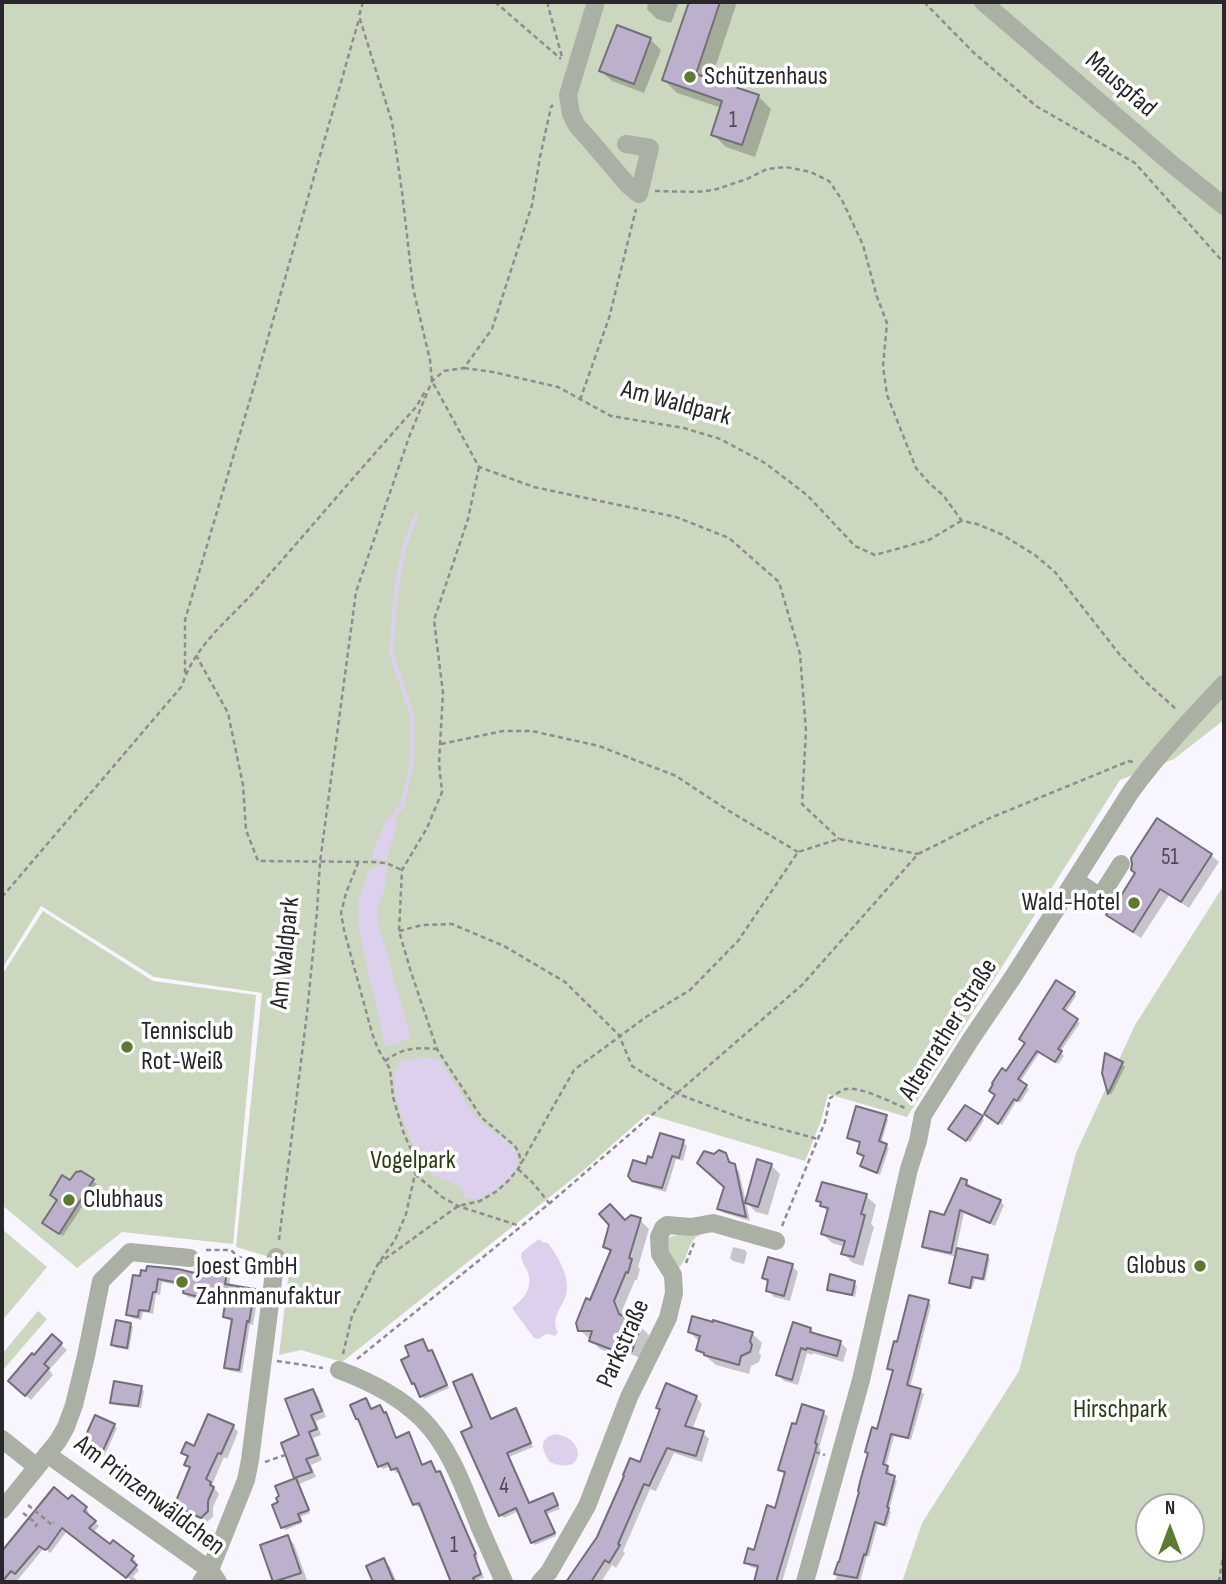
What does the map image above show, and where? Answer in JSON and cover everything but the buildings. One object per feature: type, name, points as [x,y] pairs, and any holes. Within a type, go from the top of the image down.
[{"type":"street","points":[[596,2],[568,94],[571,114],[577,126],[627,184],[639,194],[650,148],[626,144]]},
{"type":"street","name":"Mauspfad","points":[[983,2],[1224,206]]},
{"type":"street","name":"Altenrather Straße","points":[[805,1582],[861,1380],[923,1115],[1130,793],[1189,721],[1224,684]]},
{"type":"street","points":[[1075,880],[1100,897],[1121,863]]},
{"type":"street","name":"Parkstraße","points":[[540,1582],[549,1572],[587,1506],[629,1397],[668,1318],[674,1293],[673,1275],[660,1254],[659,1237],[663,1228],[667,1225],[691,1227],[712,1223],[776,1241]]},
{"type":"street","points":[[9,1509],[66,1427],[72,1413],[101,1281],[130,1251],[190,1258]]},
{"type":"street","points":[[210,1578],[246,1480],[276,1261]]},
{"type":"street","points":[[339,1370],[399,1400],[423,1420],[447,1451],[504,1582]]},
{"type":"street","name":"Am Prinzenwäldchen","points":[[2,1439],[42,1460],[210,1578]]},
{"type":"path","points":[[2,897],[182,686],[185,673],[185,620],[363,2]]},
{"type":"path","points":[[495,2],[562,61],[547,2]]},
{"type":"path","points":[[924,2],[972,52],[1036,106],[1135,163],[1224,263]]},
{"type":"path","points":[[359,16],[392,122],[413,288],[430,360],[432,381],[479,467],[468,519],[434,620],[443,692],[439,763],[442,792],[427,828],[402,870],[400,931],[437,1049],[482,1118],[515,1146],[521,1164]]},
{"type":"path","points":[[185,673],[196,655],[416,407],[432,381],[444,371],[464,368],[492,329],[532,205],[551,107],[568,94]]},
{"type":"path","points":[[580,400],[609,318],[639,194],[651,191],[714,190],[768,169],[786,167],[811,172],[829,181],[842,200],[863,245],[877,298],[887,323],[883,366],[887,395],[916,468],[943,495],[962,521],[1001,534],[1035,555],[1055,572],[1120,655],[1189,721]]},
{"type":"path","name":"Am Waldpark","points":[[464,368],[558,387],[611,416],[684,428],[720,439],[765,463],[807,495],[855,546],[875,555],[929,540],[962,521]]},
{"type":"path","name":"Am Waldpark","points":[[276,1261],[307,1013],[320,862],[356,592],[409,437],[432,381]]},
{"type":"path","points":[[479,467],[534,487],[676,517],[729,538],[779,582],[800,654],[806,732],[802,804],[839,839]]},
{"type":"path","points":[[196,655],[228,713],[243,785],[246,830],[258,861],[373,862],[386,863],[402,870]]},
{"type":"path","points":[[441,744],[503,732],[532,732],[599,746],[676,776],[799,852]]},
{"type":"path","points":[[264,1358],[339,1370],[363,1355],[550,1203],[802,985],[918,854],[990,818],[1129,761],[1147,770]]},
{"type":"path","points":[[378,1264],[458,1206],[485,1198],[508,1181],[521,1164],[574,1070],[619,1035],[690,990],[738,941],[799,852],[839,839],[918,854]]},
{"type":"path","points":[[339,1370],[352,1316],[406,1214],[416,1160],[404,1134],[393,1097],[390,1069],[378,1049],[368,1021],[341,913],[358,863]]},
{"type":"path","points":[[400,931],[422,925],[452,924],[504,946],[565,982],[619,1035],[632,1066],[678,1094],[744,1119],[818,1139]]},
{"type":"path","points":[[385,1061],[408,1048],[437,1049]]},
{"type":"path","points":[[776,1241],[825,1122],[830,1097],[845,1089],[860,1090],[923,1115]]},
{"type":"path","points":[[518,1169],[550,1203]]},
{"type":"path","points":[[415,1174],[442,1197],[458,1206],[521,1226]]},
{"type":"path","points":[[673,1275],[686,1264],[695,1240]]},
{"type":"path","points":[[190,1258],[205,1250],[231,1250],[249,1261],[276,1261]]},
{"type":"path","points":[[22,1501],[52,1525],[54,1522]]},
{"type":"path","points":[[9,1509],[37,1524],[35,1527]]},
{"type":"path","points":[[1219,1582],[1224,1549]]},
{"type":"green space","name":"Vogelpark","points":[[2,2],[1224,2],[1224,720],[1174,759],[1120,780],[907,1117],[828,1094],[821,1121],[805,1161],[647,1114],[585,1169],[342,1362],[301,1350],[279,1355],[290,1263],[236,1247],[262,993],[154,977],[41,906],[2,969]]},
{"type":"green space","name":"Hirschpark","points":[[1224,885],[1224,1582],[902,1582],[922,1523],[1019,1371],[1076,1153],[1135,1025]]},
{"type":"green space","name":"Tennisclub Rot-Weiß","points":[[43,911],[153,981],[256,995],[233,1244],[122,1232],[77,1268],[2,1205],[2,975]]},
{"type":"green space","points":[[2,1229],[47,1267],[2,1321]]},
{"type":"green space","points":[[713,1229],[696,1237],[678,1268],[668,1250],[668,1238]]},
{"type":"green space","points":[[38,1311],[47,1319],[3,1370],[2,1354]]},
{"type":"shaded area","points":[[390,818],[397,823],[387,860],[372,858],[386,820]]},
{"type":"shaded area","points":[[382,864],[388,871],[377,909],[378,922],[410,1036],[390,1046],[385,1045],[358,927],[359,898],[369,870]]},
{"type":"shaded area","points":[[420,1057],[438,1059],[477,1118],[509,1143],[516,1153],[518,1163],[514,1173],[482,1197],[464,1197],[461,1187],[435,1176],[425,1165],[411,1140],[396,1096],[395,1072],[400,1062]]},
{"type":"shaded area","points":[[539,1239],[548,1243],[559,1261],[567,1288],[555,1322],[558,1332],[555,1336],[547,1334],[539,1339],[534,1338],[512,1308],[523,1297],[529,1284],[528,1273],[521,1258],[522,1252]]},
{"type":"shaded area","points":[[554,1434],[565,1437],[577,1448],[576,1461],[570,1465],[562,1466],[550,1462],[547,1457],[544,1441]]},
{"type":"waterway","points":[[392,818],[402,806],[412,762],[412,715],[391,652],[396,591],[404,548],[416,515]]},
{"type":"place","name":"Schützenhaus","points":[[690,77]]},
{"type":"place","name":"Wald-Hotel","points":[[1134,903]]},
{"type":"place","name":"Tennisclub Rot-Weiß","points":[[127,1047]]},
{"type":"place","name":"Clubhaus","points":[[69,1200]]},
{"type":"place","name":"Globus","points":[[1200,1266]]},
{"type":"place","name":"Joest GmbH Zahnmanufaktur","points":[[182,1282]]}]
